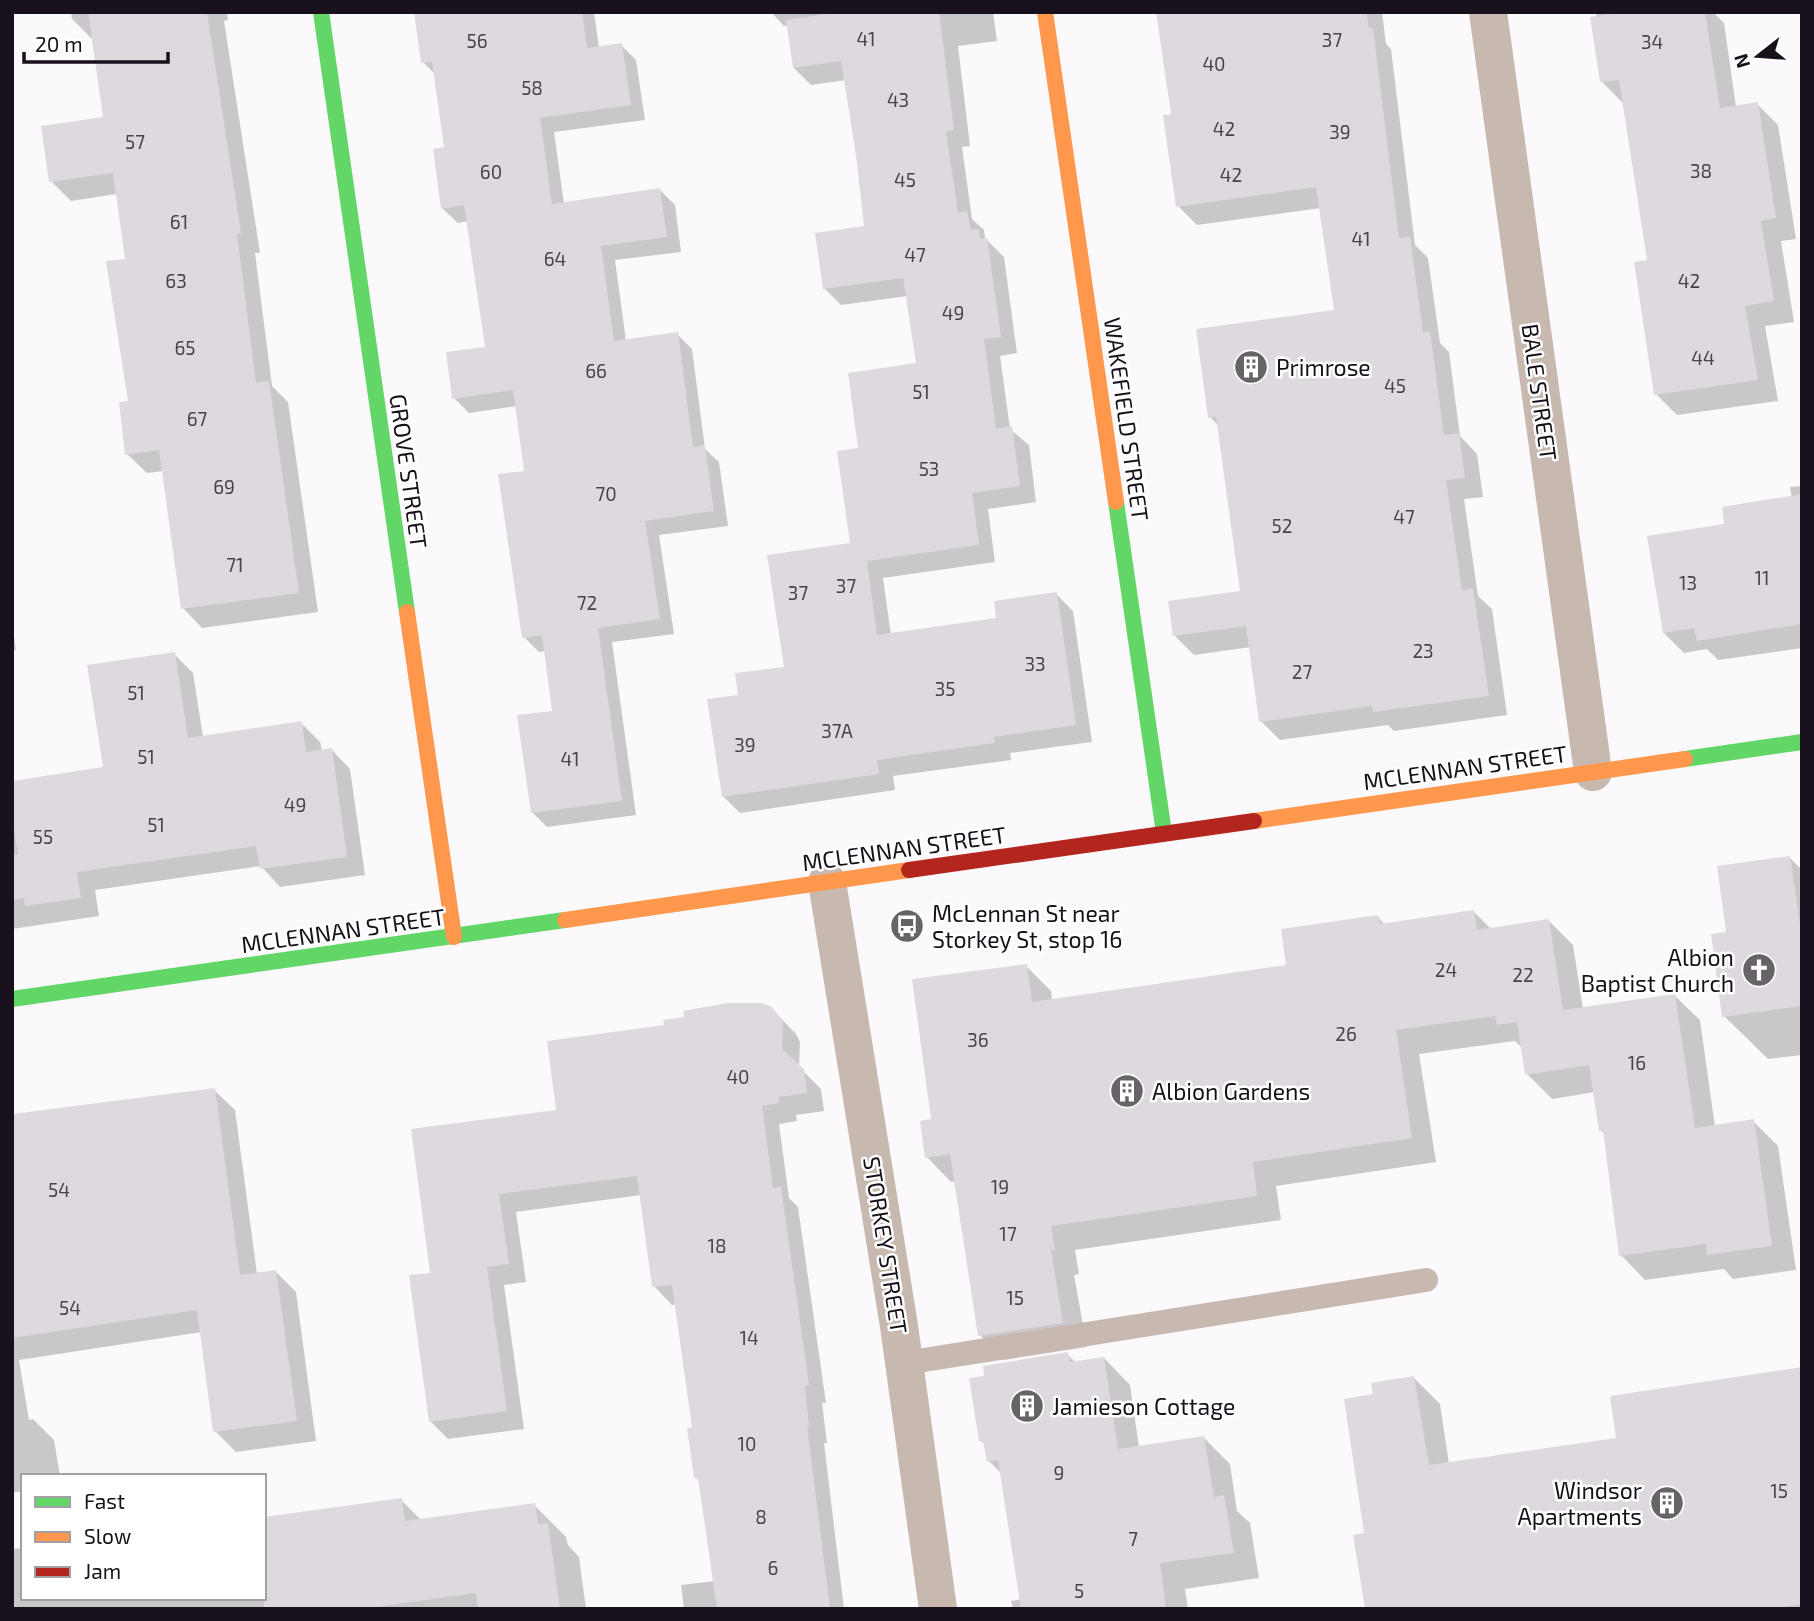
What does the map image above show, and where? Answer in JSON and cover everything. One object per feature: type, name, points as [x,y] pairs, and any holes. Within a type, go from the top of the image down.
[{"type":"street","name":"GROVE STREET","points":[[321,12],[454,937]]},
{"type":"street","name":"WAKEFIELD STREET","points":[[1045,12],[1164,833]]},
{"type":"street","name":"BALE STREET","points":[[1488,12],[1592,772]]},
{"type":"street","name":"MCLENNAN STREET","points":[[12,999],[1802,742]]},
{"type":"street","name":"STORKEY STREET","points":[[827,882],[905,1363],[938,1609]]},
{"type":"lane","points":[[905,1363],[1426,1280]]},
{"type":"building","points":[[88,12],[207,12],[241,233],[237,234],[256,383],[269,381],[299,593],[181,609],[159,450],[125,455],[119,402],[128,401],[106,261],[125,259],[113,173],[49,182],[41,126],[103,117]]},
{"type":"building","points":[[414,12],[582,12],[587,48],[622,43],[631,105],[540,118],[552,204],[660,188],[667,237],[601,246],[614,341],[678,332],[693,447],[705,445],[714,511],[645,521],[660,619],[598,628],[622,801],[531,813],[517,715],[552,711],[542,635],[522,638],[498,474],[524,471],[513,390],[452,399],[446,352],[485,347],[464,205],[441,209],[433,149],[444,147],[432,62],[421,63]]},
{"type":"building","points":[[839,12],[939,12],[954,130],[946,131],[958,213],[967,211],[971,230],[979,229],[980,239],[987,238],[1001,337],[984,339],[996,429],[1012,426],[1020,486],[972,493],[979,545],[867,561],[877,635],[996,618],[994,601],[1057,592],[1076,725],[994,737],[995,743],[877,760],[879,774],[722,797],[707,699],[738,695],[735,673],[784,667],[767,555],[850,543],[837,451],[858,448],[848,373],[916,363],[903,278],[823,289],[815,233],[864,226],[856,155],[841,61],[793,68],[786,20]]},
{"type":"building","points":[[1156,12],[1366,12],[1369,28],[1373,28],[1399,238],[1410,237],[1423,332],[1430,331],[1444,435],[1459,433],[1465,478],[1446,480],[1462,590],[1473,588],[1489,696],[1373,712],[1372,706],[1259,722],[1246,626],[1173,636],[1168,601],[1240,591],[1216,417],[1208,418],[1196,329],[1334,310],[1316,187],[1176,207],[1163,115],[1171,114]]},
{"type":"building","points":[[1623,12],[1705,12],[1720,108],[1758,102],[1776,218],[1761,221],[1774,301],[1745,306],[1758,380],[1654,395],[1634,262],[1647,260],[1619,80],[1600,82],[1590,17]]},
{"type":"building","points":[[1802,494],[1802,624],[1697,641],[1694,628],[1663,633],[1647,536],[1724,524],[1722,507]]},
{"type":"building","points":[[175,652],[188,738],[302,721],[306,752],[332,748],[347,857],[260,869],[256,846],[77,872],[81,898],[25,906],[24,898],[12,900],[12,855],[18,854],[12,818],[12,781],[103,767],[87,665]]},
{"type":"building","name":"Albion Baptist Church","points":[[1790,856],[1802,937],[1802,1006],[1722,1017],[1711,934],[1726,932],[1717,866]]},
{"type":"building","points":[[1474,910],[1477,930],[1549,919],[1563,1010],[1675,994],[1695,1128],[1754,1119],[1772,1246],[1707,1255],[1706,1244],[1619,1256],[1603,1130],[1599,1131],[1589,1065],[1525,1075],[1517,1022],[1497,1025],[1495,1016],[1396,1030],[1412,1138],[1253,1162],[1257,1196],[1051,1226],[1055,1250],[1051,1250],[1063,1323],[978,1336],[950,1154],[925,1158],[920,1121],[931,1119],[912,979],[1027,964],[1032,1002],[1286,965],[1281,929],[1378,915],[1380,924]]},
{"type":"building","points":[[728,1003],[762,1003],[772,1007],[783,1022],[782,1049],[804,1069],[807,1093],[779,1097],[779,1103],[762,1106],[773,1188],[781,1187],[809,1385],[805,1386],[807,1426],[830,1609],[717,1609],[698,1478],[694,1478],[687,1428],[692,1427],[672,1285],[652,1287],[637,1176],[499,1194],[509,1264],[487,1267],[507,1411],[429,1422],[409,1275],[430,1273],[411,1129],[556,1110],[547,1041],[664,1025],[663,1020],[684,1017],[683,1011]]},
{"type":"building","points":[[215,1088],[240,1275],[276,1270],[297,1421],[213,1432],[197,1310],[12,1338],[12,1114]]},
{"type":"building","points":[[1068,1352],[1070,1362],[1104,1357],[1118,1449],[1204,1436],[1214,1497],[1224,1495],[1234,1553],[1160,1563],[1166,1609],[1021,1609],[998,1460],[987,1462],[983,1441],[979,1441],[969,1378],[984,1376],[983,1366]]},
{"type":"building","points":[[1802,1367],[1802,1604],[1769,1609],[1365,1609],[1353,1535],[1364,1533],[1344,1399],[1373,1394],[1371,1383],[1414,1376],[1429,1465],[1616,1438],[1610,1396]]},
{"type":"building","points":[[402,1498],[405,1521],[535,1503],[538,1524],[548,1523],[560,1609],[478,1609],[476,1593],[361,1609],[264,1609],[266,1517]]},
{"type":"traffic: fast","points":[[321,12],[407,612]]},
{"type":"traffic: fast","points":[[1116,502],[1164,833]]},
{"type":"traffic: fast","points":[[1685,759],[1802,742]]},
{"type":"traffic: fast","points":[[12,999],[565,920]]},
{"type":"traffic: slow","points":[[1045,12],[1116,502]]},
{"type":"traffic: slow","points":[[407,612],[454,937]]},
{"type":"traffic: slow","points":[[1254,821],[1685,759]]},
{"type":"traffic: slow","points":[[565,920],[909,870]]},
{"type":"traffic: jam","points":[[909,870],[1254,821]]},
{"type":"place","name":"Primrose","points":[[1251,367]]},
{"type":"place","name":"McLennan St near Storkey St, stop 16","points":[[907,926]]},
{"type":"place","name":"Albion Baptist Church","points":[[1759,970]]},
{"type":"place","name":"Albion Gardens","points":[[1127,1091]]},
{"type":"place","name":"Jamieson Cottage","points":[[1027,1406]]},
{"type":"place","name":"Windsor Apartments","points":[[1667,1503]]}]
